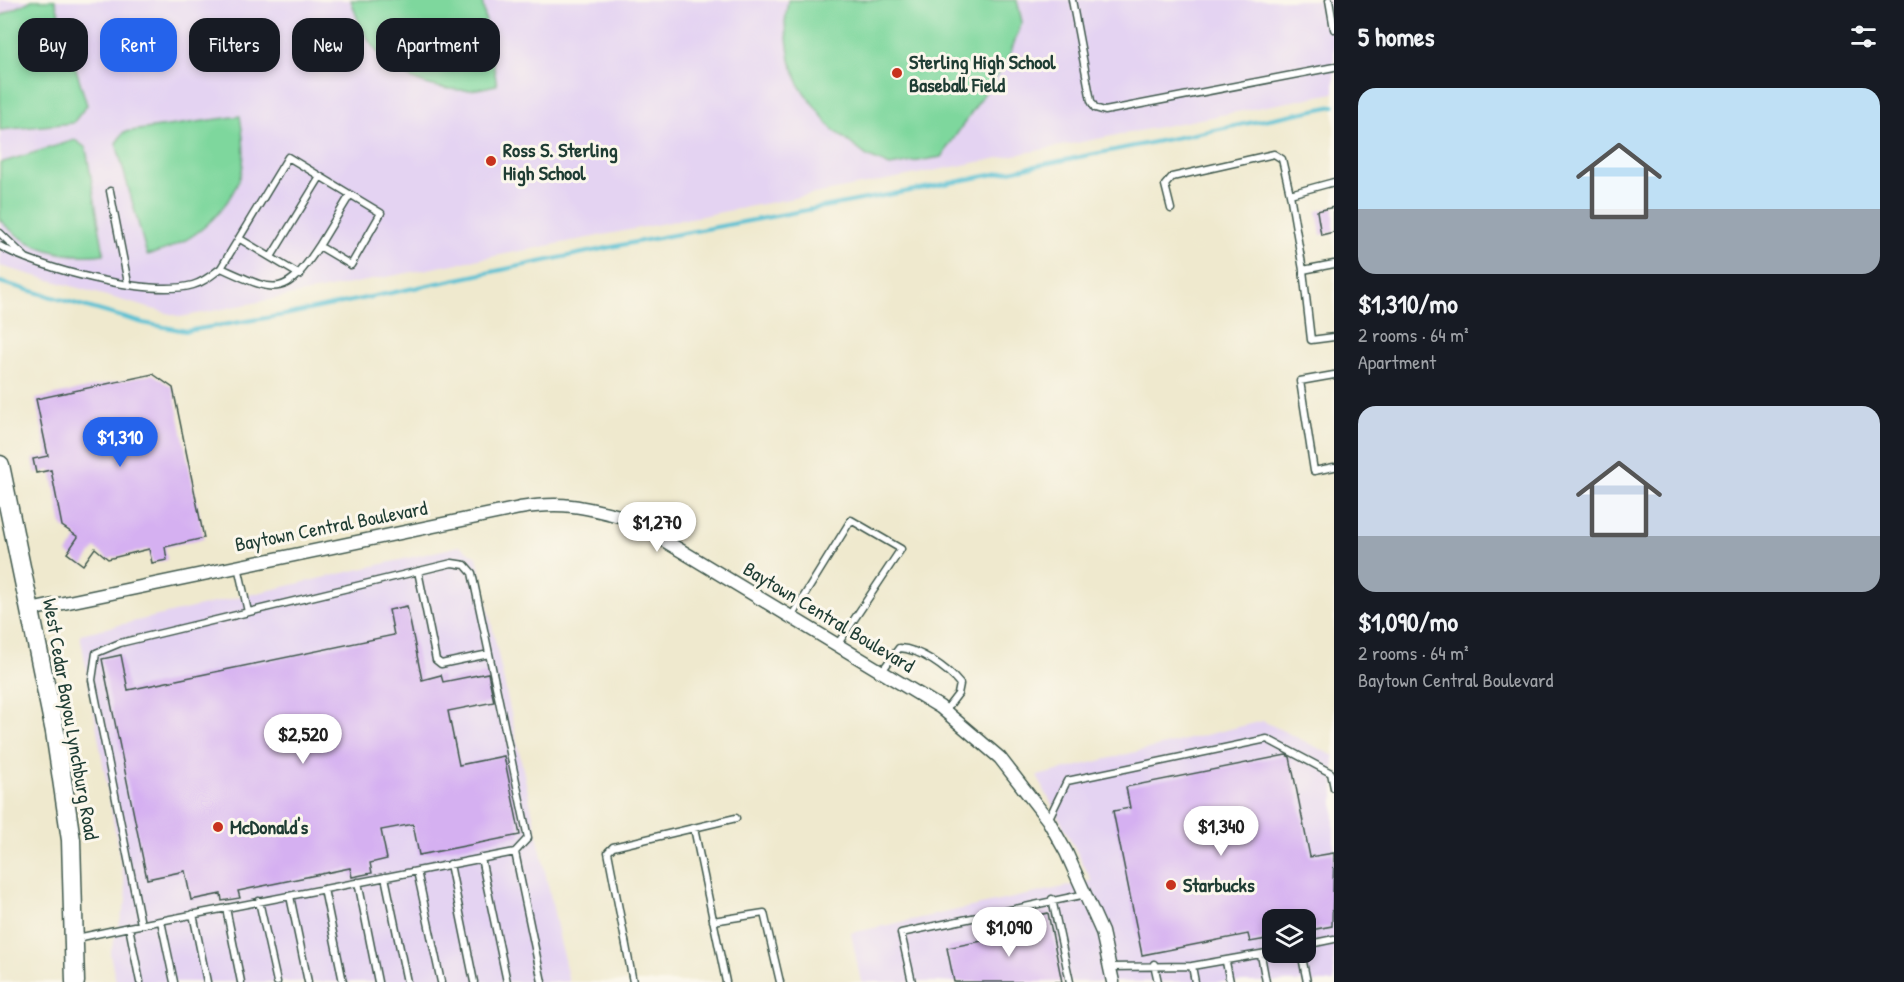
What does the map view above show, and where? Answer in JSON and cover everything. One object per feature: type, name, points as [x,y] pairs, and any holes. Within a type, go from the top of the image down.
[{"type":"main road","name":"West Cedar Bayou Lynchburg Road","points":[[0,465],[7,534],[30,610],[55,732],[71,840],[75,982]]},
{"type":"street","name":"Baytown Central Boulevard","points":[[30,610],[520,507],[553,503],[580,505],[627,518],[945,711],[1000,758],[1048,820],[1087,894],[1102,932],[1113,982]]},
{"type":"lane","points":[[1072,0],[1091,101],[1095,108],[1105,111],[1334,67]]},
{"type":"lane","points":[[1329,0],[1334,30]]},
{"type":"lane","points":[[1171,209],[1165,185],[1172,177],[1274,154],[1282,159],[1303,270],[1311,340],[1334,337]]},
{"type":"lane","points":[[0,246],[26,258],[77,274],[152,286],[192,285],[208,278],[221,268],[288,157],[381,213],[351,265],[319,246]]},
{"type":"lane","points":[[271,257],[320,177]]},
{"type":"lane","points":[[1290,194],[1334,182]]},
{"type":"lane","points":[[110,191],[128,283]]},
{"type":"lane","points":[[221,268],[266,287],[278,286],[300,275],[350,195]]},
{"type":"lane","points":[[0,233],[26,258]]},
{"type":"lane","points":[[240,238],[300,275]]},
{"type":"lane","points":[[1303,270],[1334,264]]},
{"type":"lane","points":[[1334,375],[1300,381],[1314,471],[1334,467]]},
{"type":"lane","points":[[791,617],[851,520],[901,549],[837,645]]},
{"type":"lane","points":[[75,939],[141,924],[515,852],[528,838],[472,573],[465,566],[452,563],[418,571],[120,643],[96,653],[92,680],[141,924]]},
{"type":"lane","points":[[237,565],[248,612]]},
{"type":"lane","points":[[418,571],[436,660],[441,664],[489,654]]},
{"type":"lane","points":[[882,672],[899,648],[917,653],[954,677],[960,684],[958,694],[945,711]]},
{"type":"lane","points":[[1048,820],[1067,781],[1267,739],[1330,773],[1334,788]]},
{"type":"lane","points":[[633,982],[608,852],[613,847],[736,818]]},
{"type":"lane","points":[[694,828],[726,982]]},
{"type":"lane","points":[[515,852],[542,982]]},
{"type":"lane","points":[[481,858],[507,982]]},
{"type":"lane","points":[[450,864],[474,982]]},
{"type":"lane","points":[[417,871],[441,982]]},
{"type":"lane","points":[[385,877],[407,982]]},
{"type":"lane","points":[[358,882],[378,982]]},
{"type":"lane","points":[[324,889],[343,982]]},
{"type":"lane","points":[[912,982],[901,933],[1052,899],[1087,894]]},
{"type":"lane","points":[[290,896],[308,982]]},
{"type":"lane","points":[[1052,899],[1070,982]]},
{"type":"lane","points":[[260,901],[277,982]]},
{"type":"lane","points":[[226,908],[242,982]]},
{"type":"lane","points":[[713,921],[764,913],[780,982]]},
{"type":"lane","points":[[193,914],[207,982]]},
{"type":"lane","points":[[161,921],[174,982]]},
{"type":"lane","points":[[129,927],[140,982]]},
{"type":"lane","points":[[1316,943],[1334,939]]},
{"type":"lane","points":[[1110,967],[1154,964],[1192,966],[1226,962],[1261,954],[1266,982]]},
{"type":"lane","points":[[1226,962],[1230,982]]},
{"type":"lane","points":[[1303,963],[1307,982]]},
{"type":"lane","points":[[1154,964],[1158,982]]},
{"type":"lane","points":[[1192,966],[1195,982]]},
{"type":"shaded area","name":"Ross S. Sterling High School","points":[[0,0],[1334,0],[1334,93],[181,317],[0,266]]},
{"type":"shaded area","points":[[460,546],[477,557],[569,982],[116,982],[110,954],[127,898],[80,634]]},
{"type":"shaded area","points":[[1263,721],[1334,756],[1334,982],[861,982],[851,933],[1092,881],[1037,776]]},
{"type":"green space","points":[[32,0],[55,0],[60,18],[18,18],[18,72],[77,72],[87,105],[73,123],[0,130],[0,16]]},
{"type":"green space","points":[[351,0],[482,0],[485,18],[376,18],[376,50],[364,31],[364,18],[357,18]]},
{"type":"green space","name":"Sterling High School Baseball Field","points":[[788,0],[1017,0],[1022,22],[1008,59],[941,157],[890,166],[867,156],[831,128],[800,87],[790,60],[785,23]]},
{"type":"green space","points":[[400,72],[495,72],[497,85],[460,90],[420,82]]},
{"type":"green space","points":[[240,116],[244,148],[243,165],[232,194],[213,218],[190,238],[147,255],[116,143],[124,132]]},
{"type":"green space","points":[[75,140],[86,148],[104,254],[75,255],[47,250],[22,238],[0,220],[0,163]]},
{"type":"building","points":[[1334,207],[1334,232],[1321,235],[1317,211]]},
{"type":"building","points":[[153,374],[173,388],[204,538],[165,547],[167,560],[152,563],[149,549],[108,559],[95,548],[83,565],[67,553],[78,537],[62,526],[51,470],[36,473],[33,459],[48,456],[36,399]]},
{"type":"building","points":[[407,606],[422,680],[441,675],[443,682],[488,673],[494,702],[448,711],[459,765],[504,756],[520,835],[419,855],[413,824],[381,830],[387,859],[370,863],[372,873],[352,877],[350,868],[238,891],[240,898],[222,901],[221,894],[191,900],[185,871],[147,879],[102,659],[121,655],[128,690],[394,635],[389,610]]},
{"type":"building","points":[[1286,755],[1290,757],[1310,857],[1334,853],[1332,926],[1316,929],[1316,909],[1262,909],[1262,940],[1250,942],[1248,934],[1142,955],[1113,811],[1130,808],[1126,787]]},
{"type":"building","points":[[1048,913],[1062,982],[954,982],[947,948],[1036,930],[1034,916]]},
{"type":"waterway","points":[[0,282],[143,323],[186,331],[284,315],[636,242],[925,188],[1334,106]]},
{"type":"place","name":"Sterling High School Baseball Field","points":[[897,73]]},
{"type":"place","name":"Ross S. Sterling High School","points":[[491,161]]},
{"type":"place","name":"McDonald's","points":[[218,827]]},
{"type":"place","name":"Starbucks","points":[[1171,885]]}]
